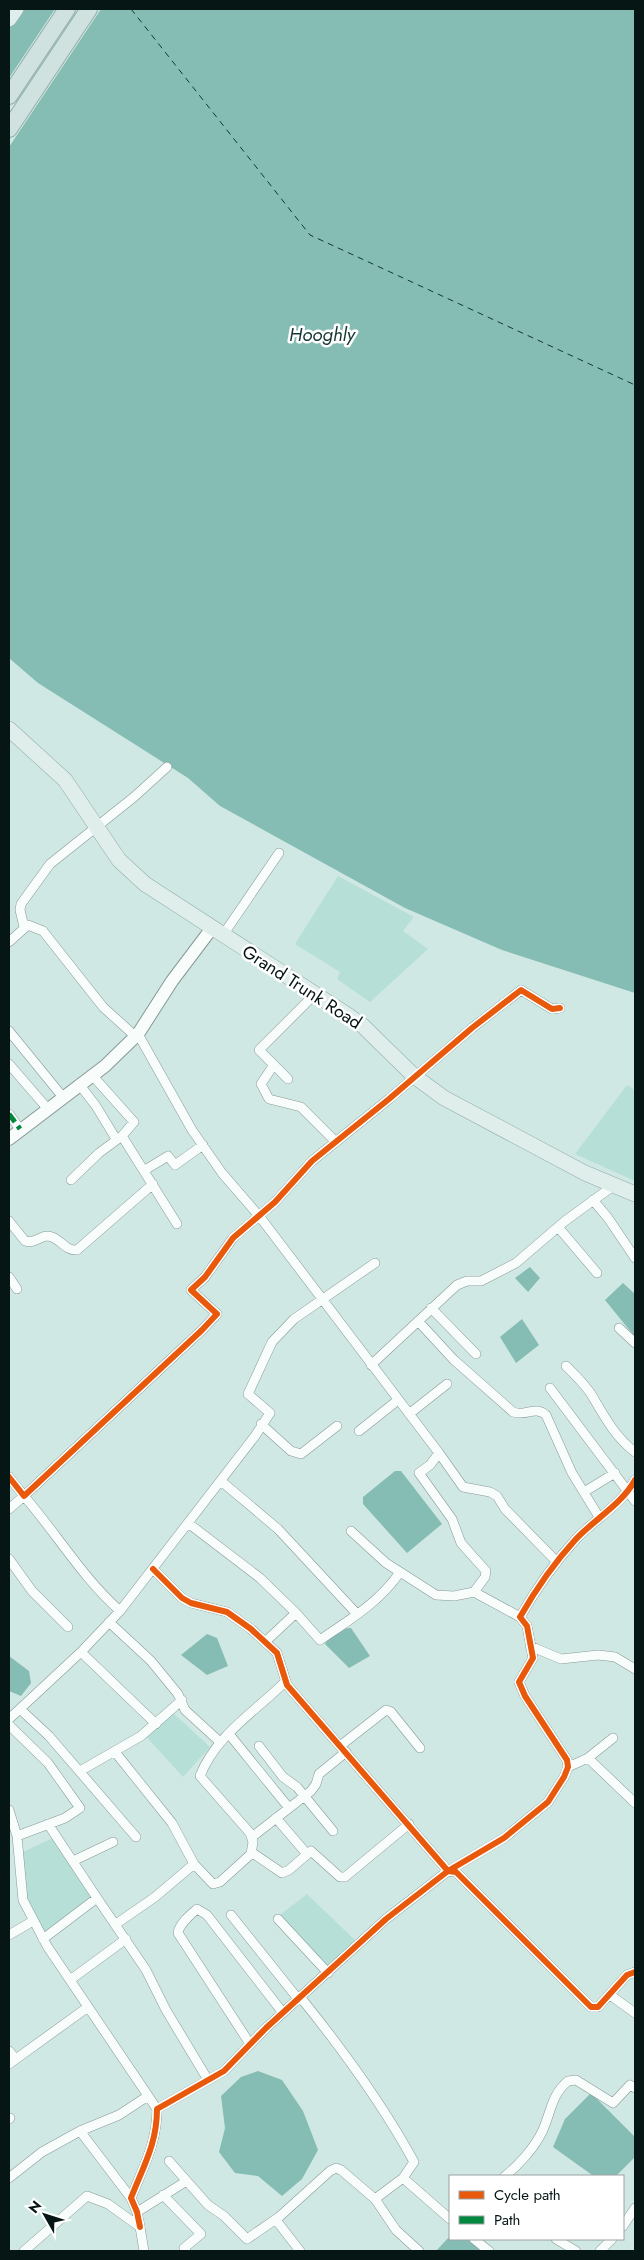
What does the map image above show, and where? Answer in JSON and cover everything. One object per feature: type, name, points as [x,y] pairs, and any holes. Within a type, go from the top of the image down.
[{"type":"highway","points":[[9,96],[67,9]]},
{"type":"highway","points":[[9,129],[90,9]]},
{"type":"main road","points":[[9,19],[16,9]]},
{"type":"main road","name":"Grand Trunk Road","points":[[9,729],[37,752],[65,780],[96,828],[131,873],[144,884],[363,1026],[414,1076],[475,1116],[613,1186],[635,1194]]},
{"type":"street","points":[[24,927],[20,908],[44,871],[58,856],[96,828],[167,767]]},
{"type":"street","points":[[9,1139],[46,1108],[105,1066],[136,1035],[172,981],[217,932],[279,853]]},
{"type":"street","points":[[9,942],[24,927],[32,925],[43,931],[103,1007],[136,1035],[177,1105],[222,1173],[260,1217],[324,1300],[463,1487],[490,1492],[497,1496],[505,1510],[558,1562]]},
{"type":"street","points":[[9,1508],[185,1347],[217,1314],[190,1290],[205,1276],[233,1238],[260,1217],[304,1168],[521,990],[552,1009],[560,1008]]},
{"type":"street","points":[[288,1079],[260,1052],[260,1047],[315,994]]},
{"type":"street","points":[[9,1031],[62,1096]]},
{"type":"street","points":[[9,1064],[46,1108]]},
{"type":"street","points":[[273,1066],[261,1084],[269,1099],[301,1107],[336,1142]]},
{"type":"street","points":[[71,1180],[132,1125],[133,1119],[92,1075]]},
{"type":"street","points":[[79,1084],[145,1170],[177,1224]]},
{"type":"street","points":[[9,1114],[20,1129]]},
{"type":"street","points":[[145,1170],[168,1156],[175,1165],[203,1145]]},
{"type":"street","points":[[9,1221],[25,1241],[33,1242],[47,1236],[52,1237],[66,1248],[77,1250],[153,1184]]},
{"type":"street","points":[[371,1365],[431,1308],[462,1283],[481,1281],[510,1266],[592,1200],[613,1186]]},
{"type":"street","points":[[592,1200],[608,1218],[635,1258]]},
{"type":"street","points":[[558,1227],[597,1273]]},
{"type":"street","points":[[9,1719],[21,1710],[81,1652],[120,1610],[255,1436],[261,1424],[270,1413],[248,1394],[272,1342],[294,1319],[375,1263]]},
{"type":"street","points":[[9,1277],[17,1288]]},
{"type":"street","points":[[431,1308],[476,1354]]},
{"type":"street","points":[[418,1321],[454,1360],[513,1412],[518,1414],[534,1410],[542,1411],[546,1415],[572,1474],[600,1517]]},
{"type":"street","points":[[619,1328],[635,1342]]},
{"type":"street","points":[[566,1366],[591,1395],[600,1412],[622,1440],[635,1452]]},
{"type":"street","points":[[409,1414],[447,1384]]},
{"type":"street","points":[[550,1388],[635,1501]]},
{"type":"street","points":[[359,1431],[398,1400]]},
{"type":"street","points":[[261,1424],[291,1451],[301,1454],[337,1426]]},
{"type":"street","points":[[439,1453],[430,1465],[419,1473],[452,1520],[461,1543],[486,1571],[485,1577],[474,1592]]},
{"type":"street","points":[[584,1492],[615,1473]]},
{"type":"street","points":[[9,1477],[103,1596],[120,1610]]},
{"type":"street","points":[[520,1617],[546,1575],[600,1517],[628,1492],[635,1480]]},
{"type":"street","points":[[221,1481],[278,1529],[357,1614]]},
{"type":"street","points":[[188,1523],[260,1578],[296,1613],[320,1640],[376,1601],[400,1572]]},
{"type":"street","points":[[157,2109],[224,2071],[283,2013],[386,1919],[448,1871],[504,1838],[548,1802],[568,1767],[567,1760],[525,1696],[519,1682],[533,1658],[527,1626],[520,1617],[474,1592],[454,1596],[436,1595],[400,1572],[368,1548],[351,1531]]},
{"type":"street","points":[[9,1559],[32,1591],[68,1627]]},
{"type":"street","points":[[153,1569],[182,1598],[191,1603],[236,1616],[266,1642],[277,1653],[286,1681],[448,1871],[456,1872],[591,2007],[598,2007],[627,1975],[635,1972]]},
{"type":"street","points":[[266,1642],[296,1613]]},
{"type":"street","points":[[109,1622],[151,1661],[182,1700],[184,1710],[220,1742]]},
{"type":"street","points":[[530,1646],[561,1659],[598,1655],[615,1657],[635,1669]]},
{"type":"street","points":[[81,1652],[156,1724]]},
{"type":"street","points":[[115,1752],[172,1823],[194,1864],[209,1882],[216,1884],[251,1854],[252,1837],[243,1824],[200,1776],[207,1758],[220,1742],[286,1681]]},
{"type":"street","points":[[80,1771],[115,1752],[156,1724],[182,1700]]},
{"type":"street","points":[[21,1710],[49,1736],[136,1836]]},
{"type":"street","points":[[252,1837],[314,1788],[318,1774],[386,1710],[391,1712],[420,1748]]},
{"type":"street","points":[[9,1725],[48,1763],[80,1808],[48,1824],[17,1836]]},
{"type":"street","points":[[229,1734],[289,1808]]},
{"type":"street","points":[[568,1767],[588,1758],[613,1738]]},
{"type":"street","points":[[259,1746],[283,1777],[297,1786],[333,1831]]},
{"type":"street","points":[[588,1758],[635,1802]]},
{"type":"street","points":[[9,1810],[17,1836],[13,1848],[23,1900],[33,1921],[42,1939],[157,2109],[157,2130],[149,2158],[131,2198]]},
{"type":"street","points":[[276,1818],[306,1853]]},
{"type":"street","points":[[48,1824],[126,1938],[208,2080]]},
{"type":"street","points":[[251,1854],[254,1854],[282,1872],[289,1870],[306,1853],[311,1851],[342,1878],[348,1876],[409,1824]]},
{"type":"street","points":[[72,1861],[113,1842]]},
{"type":"street","points":[[116,1924],[155,1897],[194,1864]]},
{"type":"street","points":[[42,1939],[97,1898]]},
{"type":"street","points":[[250,2044],[178,1933],[182,1924],[194,1912],[198,1909],[207,1915],[283,2013]]},
{"type":"street","points":[[231,1915],[332,2036],[390,2117],[414,2162],[402,2178],[375,2199]]},
{"type":"street","points":[[278,1919],[328,1973]]},
{"type":"street","points":[[9,1935],[33,1921]]},
{"type":"street","points":[[70,1980],[126,1938]]},
{"type":"street","points":[[610,1995],[635,2013]]},
{"type":"street","points":[[9,2051],[12,2061],[88,2007]]},
{"type":"street","points":[[506,2175],[520,2163],[542,2132],[556,2093],[568,2081],[576,2080],[613,2103],[630,2085],[635,2088]]},
{"type":"street","points":[[9,2178],[42,2152],[80,2131],[119,2114],[148,2096]]},
{"type":"street","points":[[80,2131],[131,2198],[137,2212],[144,2251]]},
{"type":"street","points":[[169,2161],[185,2182],[246,2239],[276,2220],[336,2168],[341,2170],[375,2199],[396,2230],[419,2251]]},
{"type":"street","points":[[402,2178],[449,2218]]},
{"type":"street","points":[[137,2212],[185,2182]]},
{"type":"street","points":[[164,2195],[201,2234],[184,2248],[186,2251]]},
{"type":"street","points":[[24,2251],[87,2196],[108,2204],[140,2227]]},
{"type":"street","points":[[624,2224],[635,2208]]},
{"type":"street","points":[[276,2220],[300,2251]]},
{"type":"street","points":[[475,2240],[489,2251]]},
{"type":"street","points":[[558,2240],[576,2251]]},
{"type":"street","points":[[600,2251],[611,2240]]},
{"type":"green space","points":[[338,876],[414,917],[403,931],[428,949],[370,1002],[337,979],[340,972],[295,944]]},
{"type":"green space","points":[[627,1085],[635,1090],[635,1181],[575,1154]]},
{"type":"green space","points":[[172,1712],[210,1747],[183,1777],[143,1733]]},
{"type":"green space","points":[[59,1835],[96,1895],[44,1933],[27,1902],[23,1852]]},
{"type":"green space","points":[[307,1894],[357,1942],[328,1967],[280,1915]]},
{"type":"water","name":"Hooghly","points":[[9,9],[635,9],[635,993],[502,950],[405,908],[220,806],[188,778],[38,683],[9,658]]},
{"type":"water","points":[[530,1267],[540,1278],[528,1292],[515,1278]]},
{"type":"water","points":[[623,1283],[635,1294],[635,1337],[605,1300]]},
{"type":"water","points":[[522,1319],[539,1345],[516,1363],[500,1337]]},
{"type":"water","points":[[395,1471],[401,1471],[442,1524],[407,1553],[363,1504],[363,1497]]},
{"type":"water","points":[[351,1628],[370,1656],[349,1668],[325,1644],[335,1629]]},
{"type":"water","points":[[207,1634],[217,1638],[228,1666],[207,1675],[181,1655]]},
{"type":"water","points":[[9,1656],[29,1671],[31,1683],[21,1696],[9,1691]]},
{"type":"water","points":[[258,2071],[282,2080],[303,2111],[318,2150],[302,2179],[282,2196],[258,2176],[235,2173],[219,2152],[225,2128],[221,2096],[241,2077]]},
{"type":"water","points":[[591,2093],[635,2137],[635,2157],[617,2175],[592,2175],[553,2147],[565,2119]]},
{"type":"water","points":[[449,2237],[449,2240],[471,2240],[480,2251],[436,2251]]},
{"type":"pier","points":[[55,9],[101,9],[9,147],[9,78]]},
{"type":"ferry route","points":[[131,9],[310,235],[635,385]]},
{"type":"marked path","points":[[9,1114],[20,1129]]},
{"type":"cycle path","points":[[9,1477],[24,1496],[202,1330],[217,1314],[191,1290],[205,1277],[233,1238],[275,1202],[312,1161],[389,1099],[472,1028],[521,990],[552,1009],[560,1008]]},
{"type":"cycle path","points":[[140,2227],[137,2212],[131,2198],[152,2144],[157,2109],[224,2071],[266,2028],[386,1919],[448,1871],[504,1838],[548,1802],[564,1777],[568,1767],[567,1760],[525,1696],[519,1682],[533,1658],[527,1626],[520,1617],[532,1596],[568,1548],[583,1532],[623,1497],[635,1480]]},
{"type":"cycle path","points":[[153,1569],[182,1598],[191,1603],[227,1612],[251,1629],[277,1653],[287,1685],[448,1871],[456,1872],[591,2007],[598,2007],[627,1975],[635,1972]]}]
